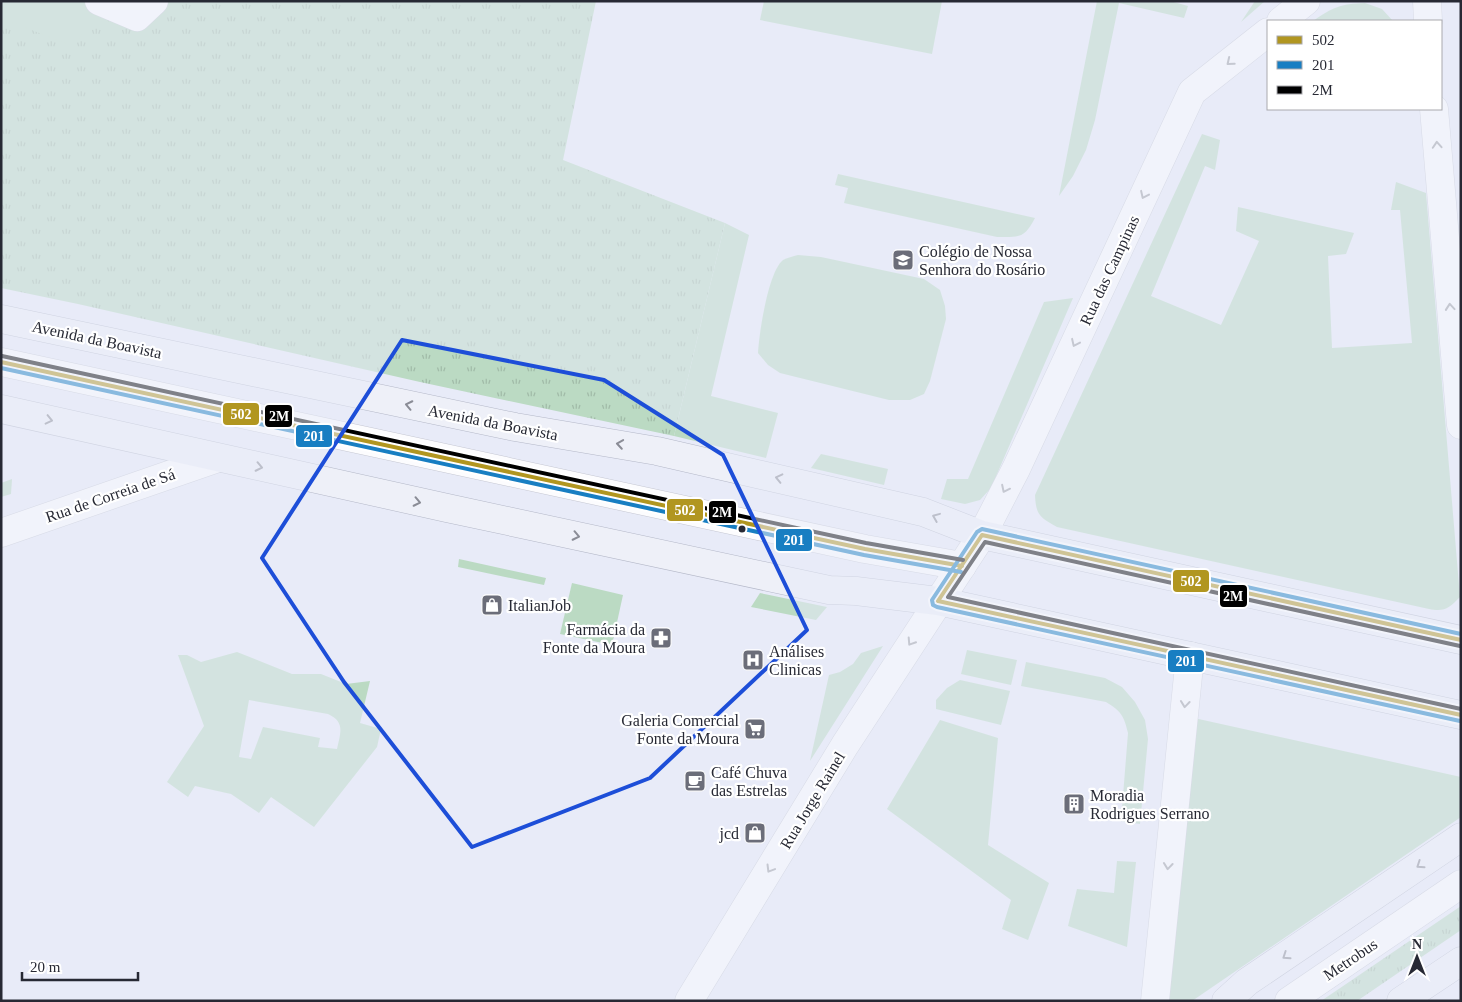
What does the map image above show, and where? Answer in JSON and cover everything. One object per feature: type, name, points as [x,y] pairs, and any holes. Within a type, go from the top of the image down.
[{"type":"main road","name":"Avenida da Boavista","points":[[1,319],[515,427],[657,450],[923,512],[982,535],[1461,640]]},
{"type":"main road","points":[[1,409],[218,458],[829,590],[856,591],[938,601],[1461,715]]},
{"type":"main road","points":[[1226,1001],[1248,982],[1461,838]]},
{"type":"main road","points":[[1401,1001],[1461,961]]},
{"type":"street","points":[[100,1],[137,17],[154,1]]},
{"type":"street","points":[[1282,20],[1306,1]]},
{"type":"street","points":[[1427,1],[1428,20]]},
{"type":"street","name":"Rua das Campinas","points":[[982,535],[1020,460],[1192,92],[1267,33]]},
{"type":"street","points":[[1434,110],[1461,425]]},
{"type":"street","points":[[1,362],[856,547],[962,566]]},
{"type":"street","name":"Rua de Correia de Sá","points":[[1,533],[218,458]]},
{"type":"street","points":[[938,601],[982,535]]},
{"type":"street","name":"Rua Jorge Rainel","points":[[689,1001],[845,745],[938,601]]},
{"type":"street","points":[[1155,1001],[1190,656]]},
{"type":"street","name":"Metrobus","points":[[1289,1001],[1461,884]]},
{"type":"highlighted area","points":[[402,340],[604,380],[723,455],[807,630],[650,778],[472,847],[344,682],[262,558]]},
{"type":"green space","points":[[1,1],[596,1],[563,160],[725,223],[674,436],[420,382],[1,288]]},
{"type":"green space","points":[[1,1],[82,1],[95,8],[75,47],[1,18]]},
{"type":"green space","points":[[764,1],[942,1],[932,54],[760,20]]},
{"type":"green space","points":[[1097,1],[1170,1],[1188,6],[1184,18],[1119,3],[1095,120],[1086,150],[1073,176],[1059,196]]},
{"type":"green space","points":[[1255,1],[1265,1],[1241,22]]},
{"type":"green space","points":[[1365,3],[1382,9],[1392,20],[1314,20],[1326,12],[1349,4]]},
{"type":"green space","points":[[1202,134],[1220,140],[1215,170],[1205,166],[1151,296],[1221,325],[1259,241],[1236,231],[1238,207],[1354,233],[1346,254],[1328,256],[1332,348],[1412,343],[1400,210],[1391,210],[1396,182],[1426,193],[1460,597],[1446,608],[1439,610],[1429,609],[1057,527],[1043,518],[1038,512],[1035,495]]},
{"type":"green space","points":[[838,174],[1035,218],[1028,230],[1016,237],[997,237],[844,203],[848,188],[835,185]]},
{"type":"green space","points":[[725,223],[749,235],[711,396],[778,413],[766,458],[674,436]]},
{"type":"green space","points":[[798,255],[821,257],[924,279],[940,290],[945,306],[946,319],[930,381],[924,394],[910,400],[889,400],[780,373],[768,365],[758,353],[762,318],[769,290],[773,277],[783,260]]},
{"type":"green space","points":[[1073,298],[991,488],[980,500],[965,504],[941,499],[947,479],[968,479],[1044,302]]},
{"type":"green space","points":[[821,454],[888,469],[884,485],[811,468]]},
{"type":"green space","points":[[12,479],[11,494],[1,497],[1,483]]},
{"type":"green space","points":[[459,559],[546,578],[544,585],[458,567]]},
{"type":"green space","points":[[572,583],[623,595],[612,645],[560,634]]},
{"type":"green space","points":[[760,593],[827,607],[816,620],[751,607]]},
{"type":"green space","points":[[883,646],[810,761],[829,675],[840,672],[853,664],[861,653]]},
{"type":"green space","points":[[967,650],[1017,660],[1011,685],[961,674]]},
{"type":"green space","points":[[237,652],[292,674],[321,674],[346,684],[370,681],[360,723],[381,729],[377,747],[314,827],[271,797],[259,813],[231,794],[195,786],[188,797],[167,782],[204,726],[178,655],[187,655],[201,662]],"holes":[[[249,700],[328,714],[334,717],[340,725],[337,749],[318,747],[320,738],[263,727],[251,759],[239,757]]]},
{"type":"green space","points":[[1026,662],[1105,678],[1122,687],[1135,702],[1145,720],[1148,739],[1140,824],[1121,821],[1128,733],[1121,714],[1106,702],[1021,686]]},
{"type":"green space","points":[[960,680],[1010,691],[1001,725],[936,709],[936,700],[947,688]]},
{"type":"green space","points":[[1194,718],[1461,777],[1461,817],[1192,1001],[1164,1001]]},
{"type":"green space","points":[[940,720],[998,738],[988,845],[1049,883],[1028,940],[1002,929],[1011,900],[887,809]]},
{"type":"green space","points":[[1117,861],[1136,862],[1127,947],[1068,926],[1077,889],[1114,893]]},
{"type":"green space","points":[[1461,906],[1461,930],[1357,1001],[1321,1001]]},
{"type":"transit line","name":"2M","points":[[2,356],[866,543],[963,560]]},
{"type":"transit line","name":"502","points":[[1,362],[865,549],[962,566]]},
{"type":"transit line","name":"201","points":[[1,368],[864,555],[961,572]]},
{"type":"transit line","name":"201","points":[[1460,721],[937,607],[933,605],[932,600],[977,532],[982,529],[1461,634]]},
{"type":"transit line","name":"502","points":[[1461,640],[982,535],[938,601],[1461,715]]},
{"type":"transit line","name":"2M","points":[[1460,646],[985,542],[948,597],[1461,709]]},
{"type":"place","name":"Colégio de Nossa Senhora do Rosário","points":[[903,260]]},
{"type":"place","name":"ItalianJob","points":[[492,605]]},
{"type":"place","name":"Farmácia da Fonte da Moura","points":[[661,638]]},
{"type":"place","name":"Análises Clinicas","points":[[753,660]]},
{"type":"place","name":"Galeria Comercial Fonte da Moura","points":[[755,729]]},
{"type":"place","name":"Café Chuva das Estrelas","points":[[695,781]]},
{"type":"place","name":"Moradia Rodrigues Serrano","points":[[1074,804]]},
{"type":"place","name":"jcd","points":[[755,833]]}]
